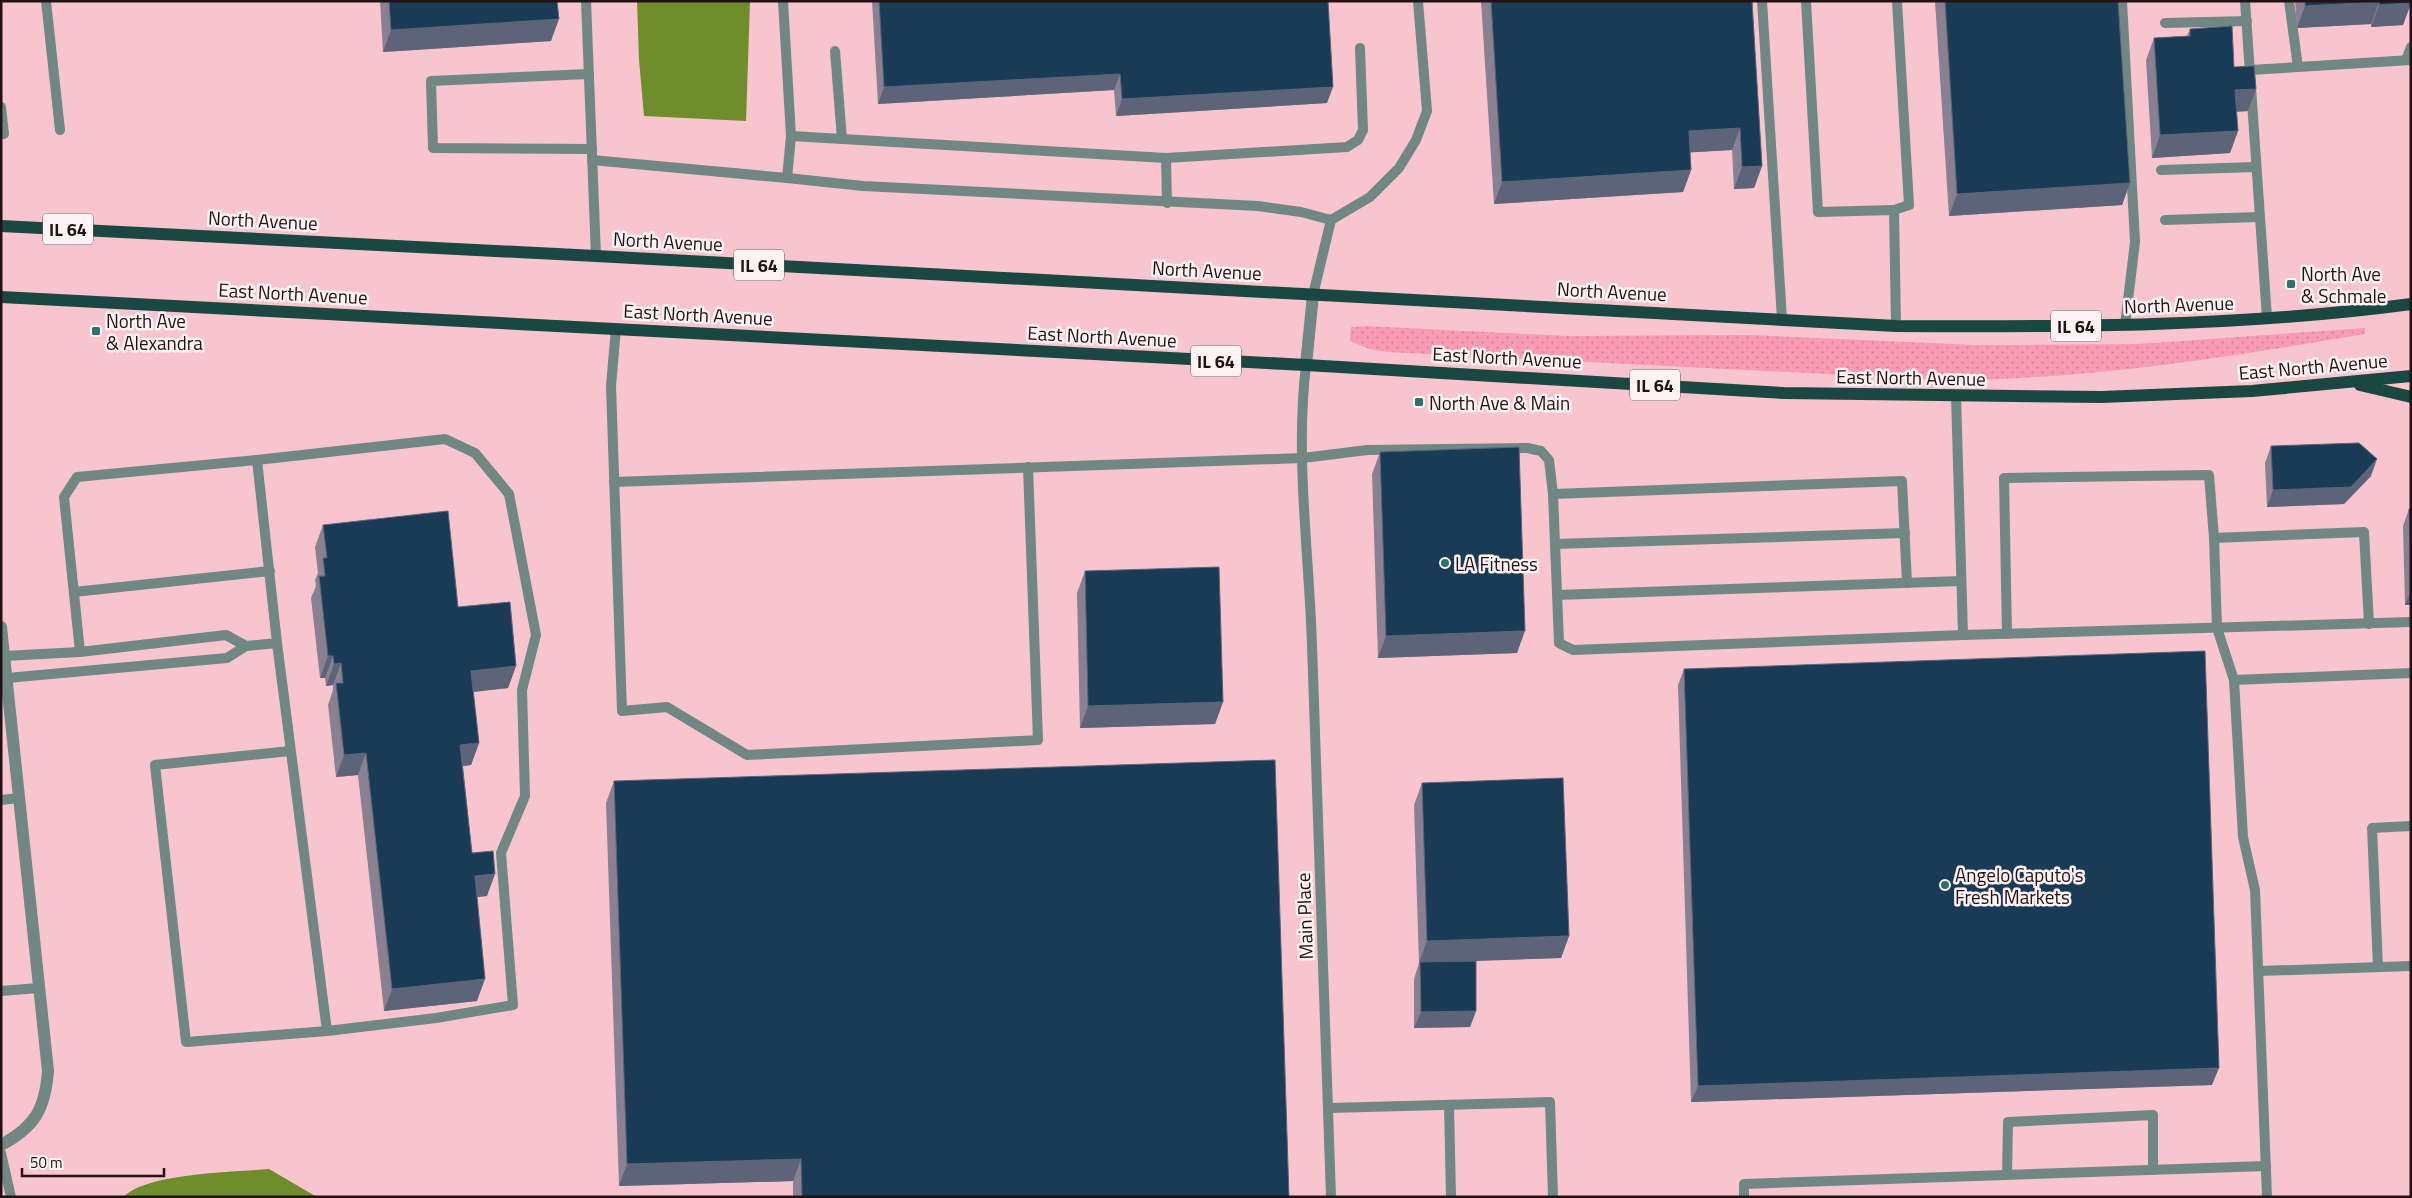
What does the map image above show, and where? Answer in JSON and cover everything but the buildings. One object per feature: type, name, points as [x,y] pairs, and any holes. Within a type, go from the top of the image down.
[{"type":"main road","name":"North Avenue","points":[[1,226],[1896,326],[2125,325],[2267,318],[2411,304]]},
{"type":"main road","name":"East North Avenue","points":[[1,297],[1306,365],[1784,393],[2101,398],[2252,392],[2411,376]]},
{"type":"main road","points":[[2351,383],[2411,397]]},
{"type":"street","points":[[1306,365],[1313,294]]},
{"type":"street","points":[[1,627],[48,1071],[46,1092],[41,1108],[31,1124],[19,1136],[1,1145]]},
{"type":"lane","points":[[46,1],[60,130]]},
{"type":"lane","points":[[586,1],[596,256]]},
{"type":"lane","points":[[783,1],[790,136],[787,178]]},
{"type":"lane","points":[[1313,294],[1330,220],[1370,196],[1399,168],[1416,140],[1427,111],[1418,1]]},
{"type":"lane","points":[[1762,1],[1782,319]]},
{"type":"lane","points":[[1806,1],[1818,212],[1894,210],[1909,205],[1897,1]]},
{"type":"lane","points":[[2122,1],[2135,242],[2125,325]]},
{"type":"lane","points":[[2246,1],[2267,318]]},
{"type":"lane","points":[[2289,1],[2298,67]]},
{"type":"lane","points":[[2165,24],[2247,21]]},
{"type":"lane","points":[[2250,70],[2408,60],[2411,47]]},
{"type":"lane","points":[[790,136],[1166,158],[1348,147],[1358,140],[1363,130],[1360,48]]},
{"type":"lane","points":[[835,51],[842,139]]},
{"type":"lane","points":[[589,74],[431,81],[433,148],[592,154],[863,186],[1167,203],[1258,206],[1301,212],[1330,220]]},
{"type":"lane","points":[[1,107],[4,134]]},
{"type":"lane","points":[[1166,158],[1167,203]]},
{"type":"lane","points":[[2161,170],[2256,167]]},
{"type":"lane","points":[[1894,210],[1896,326]]},
{"type":"lane","points":[[2165,220],[2259,217]]},
{"type":"lane","points":[[616,328],[611,386],[622,711],[667,707],[747,755],[1038,740],[1028,467]]},
{"type":"lane","name":"Main Place","points":[[1306,365],[1302,402],[1303,458],[1312,635],[1332,1197]]},
{"type":"lane","points":[[1956,396],[1963,635]]},
{"type":"lane","points":[[80,652],[64,497],[77,477],[257,460],[445,439],[475,453],[509,494],[536,635],[522,690],[526,796],[501,853],[513,1005],[436,1018],[327,1030],[186,1042],[155,765],[290,751]]},
{"type":"lane","points":[[614,482],[1303,458],[1367,450],[1527,448],[1541,451],[1549,460],[1555,544],[1558,643],[1573,650],[1963,635],[2411,622]]},
{"type":"lane","points":[[257,460],[290,751],[327,1030]]},
{"type":"lane","points":[[2007,634],[2004,478],[2209,475],[2214,538],[2217,628],[2234,680],[2243,837],[2255,890],[2260,971],[2267,1197]]},
{"type":"lane","points":[[1552,494],[1902,481],[1907,583]]},
{"type":"lane","points":[[2214,538],[2364,532],[2369,624]]},
{"type":"lane","points":[[1555,544],[1904,533]]},
{"type":"lane","points":[[74,592],[270,571]]},
{"type":"lane","points":[[1557,595],[1961,581]]},
{"type":"lane","points":[[4,668],[80,652],[226,635],[246,646]]},
{"type":"lane","points":[[4,668],[227,658],[246,646],[277,643]]},
{"type":"lane","points":[[2234,680],[2411,674]]},
{"type":"lane","points":[[1,800],[19,798]]},
{"type":"lane","points":[[2378,967],[2372,828],[2411,826]]},
{"type":"lane","points":[[2260,971],[2411,966]]},
{"type":"lane","points":[[1,991],[39,988]]},
{"type":"lane","points":[[1329,1108],[1550,1102],[1553,1197]]},
{"type":"lane","points":[[1449,1105],[1451,1197]]},
{"type":"lane","points":[[2007,1175],[2008,1122],[2153,1115],[2153,1170]]},
{"type":"lane","points":[[1,1153],[10,1197]]},
{"type":"lane","points":[[1744,1197],[1744,1184],[2266,1166]]},
{"type":"shaded area","points":[[637,1],[750,1],[746,121],[644,116],[639,60]]},
{"type":"shaded area","points":[[1366,326],[1569,336],[1750,335],[1976,345],[2138,344],[2365,328],[2365,334],[2209,359],[2104,372],[1999,379],[1946,380],[1388,352],[1369,349],[1350,341],[1351,327]]},
{"type":"shaded area","points":[[269,1169],[317,1197],[124,1197],[135,1189],[170,1178]]},
{"type":"place","name":"North Ave & Schmale","points":[[2291,284]]},
{"type":"place","name":"North Ave & Alexandra","points":[[96,331]]},
{"type":"place","name":"North Ave & Main","points":[[1419,402]]},
{"type":"place","name":"LA Fitness","points":[[1445,563]]},
{"type":"place","name":"Angelo Caputo's Fresh Markets","points":[[1945,885]]}]
